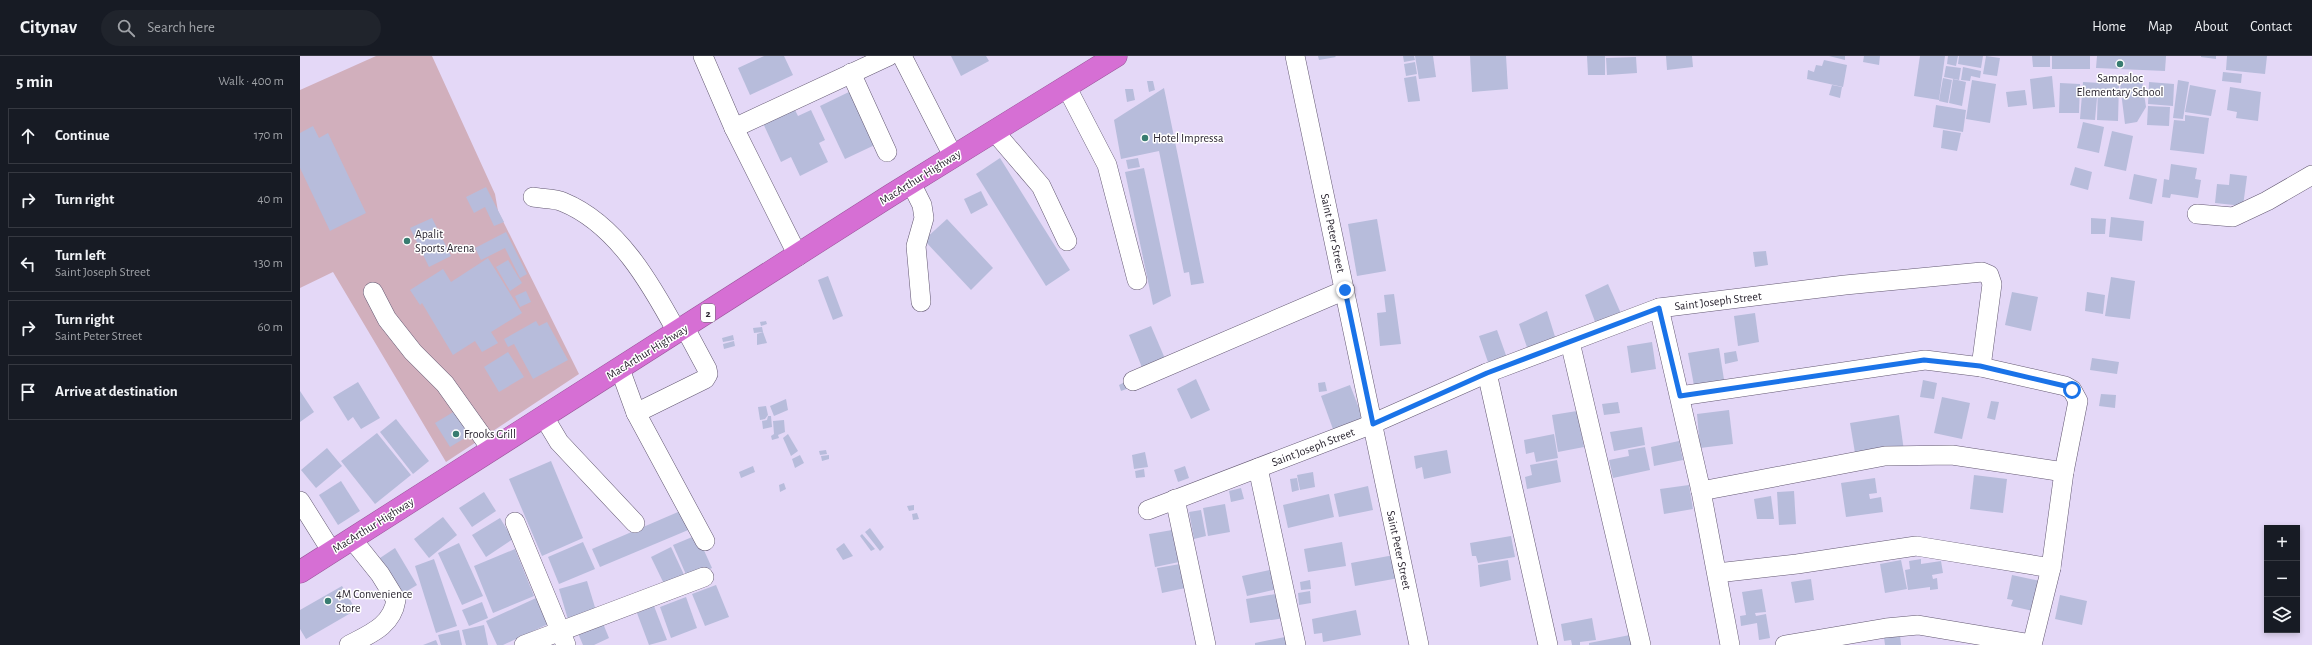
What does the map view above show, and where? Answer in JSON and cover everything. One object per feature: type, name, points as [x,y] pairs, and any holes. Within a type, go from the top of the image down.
[{"type":"highway","name":"MacArthur Highway","points":[[300,572],[953,156],[1116,56]]},
{"type":"street","points":[[703,56],[734,128],[798,256]]},
{"type":"street","points":[[734,128],[889,56]]},
{"type":"street","points":[[902,56],[953,156]]},
{"type":"street","name":"Saint Peter Street","points":[[1296,56],[1419,645]]},
{"type":"street","points":[[851,73],[887,152]]},
{"type":"street","points":[[1066,86],[1107,165],[1137,280]]},
{"type":"street","points":[[994,131],[1041,186],[1067,241]]},
{"type":"street","points":[[2197,214],[2233,217],[2267,201],[2312,176]]},
{"type":"street","points":[[911,183],[922,205],[924,218],[916,246],[921,302]]},
{"type":"street","points":[[533,197],[562,201],[590,218],[614,238],[655,291],[707,369],[708,374],[705,379],[636,413]]},
{"type":"street","name":"Saint Joseph Street","points":[[1148,510],[1373,424],[1487,373],[1659,308],[1844,285],[1982,272],[1989,275],[1992,284],[1980,366]]},
{"type":"street","points":[[1133,381],[1345,290]]},
{"type":"street","points":[[373,292],[387,319],[413,352],[445,384],[492,450]]},
{"type":"street","points":[[1659,308],[1701,491],[1730,645]]},
{"type":"street","points":[[1570,342],[1641,645]]},
{"type":"street","points":[[1680,396],[1924,360],[1980,366],[2065,386],[2072,390],[2078,401],[2064,472],[2051,568],[2032,645],[1918,625],[1886,628],[1785,645]]},
{"type":"street","points":[[620,369],[636,413],[705,541]]},
{"type":"street","points":[[1487,373],[1548,645]]},
{"type":"street","points":[[544,417],[559,442],[635,523]]},
{"type":"street","points":[[1701,491],[1884,456],[1952,455],[2064,472]]},
{"type":"street","points":[[1258,468],[1296,645]]},
{"type":"street","points":[[1175,499],[1206,645]]},
{"type":"street","points":[[300,501],[332,552]]},
{"type":"street","points":[[515,522],[563,639]]},
{"type":"street","points":[[349,645],[374,632],[387,622],[394,611],[396,600],[380,574],[352,539]]},
{"type":"street","points":[[1717,573],[1797,564],[1916,546],[2051,568]]},
{"type":"street","points":[[524,645],[563,639],[704,577]]},
{"type":"shaded area","name":"Apalit Sports Arena","points":[[376,56],[432,56],[495,194],[498,211],[579,374],[446,462],[333,272],[300,288],[300,90]]},
{"type":"building","points":[[764,56],[784,56],[793,75],[750,95],[738,68]]},
{"type":"building","points":[[951,56],[986,56],[989,61],[961,76]]},
{"type":"building","points":[[1318,56],[1335,56],[1336,57],[1319,60]]},
{"type":"building","points":[[1403,56],[1414,56],[1415,60],[1404,62]]},
{"type":"building","points":[[1415,56],[1433,56],[1436,77],[1419,79]]},
{"type":"building","points":[[1470,56],[1506,56],[1508,89],[1472,92]]},
{"type":"building","points":[[1587,56],[1605,56],[1605,75],[1588,75]]},
{"type":"building","points":[[1666,56],[1692,56],[1693,67],[1667,70]]},
{"type":"building","points":[[1829,56],[1845,56],[1845,60]]},
{"type":"building","points":[[1864,56],[1880,56],[1879,65],[1863,62]]},
{"type":"building","points":[[1920,56],[1945,56],[1939,100],[1914,96]]},
{"type":"building","points":[[1948,56],[1958,56],[1956,66],[1947,64]]},
{"type":"building","points":[[1959,56],[1983,56],[1981,68],[1958,64]]},
{"type":"building","points":[[1986,56],[2000,58],[1997,76],[1983,74]]},
{"type":"building","points":[[2032,56],[2050,56],[2050,67],[2033,67]]},
{"type":"building","points":[[2052,56],[2090,56],[2090,69],[2052,69]]},
{"type":"building","points":[[2097,56],[2166,56],[2165,71],[2096,68]]},
{"type":"building","points":[[2216,56],[2216,59],[2201,57]]},
{"type":"building","points":[[2227,56],[2267,56],[2265,74],[2226,70]]},
{"type":"building","points":[[1636,57],[1637,73],[1607,75],[1606,58]]},
{"type":"building","points":[[1824,60],[1847,65],[1843,87],[1807,79],[1808,70],[1814,72],[1816,65],[1822,66]]},
{"type":"building","points":[[1415,62],[1417,74],[1406,76],[1404,64]]},
{"type":"building","points":[[1946,66],[1961,68],[1959,80],[1944,77]]},
{"type":"building","points":[[1963,67],[1981,71],[1980,78],[1971,76],[1970,81],[1961,80]]},
{"type":"building","points":[[2223,72],[2242,74],[2241,83],[2222,81]]},
{"type":"building","points":[[1416,76],[1420,101],[1408,102],[1404,78]]},
{"type":"building","points":[[2052,76],[2055,107],[2033,109],[2030,79]]},
{"type":"building","points":[[1943,78],[1952,80],[1948,103],[1939,101]]},
{"type":"building","points":[[1953,79],[1966,82],[1962,106],[1949,103]]},
{"type":"building","points":[[1972,80],[1996,84],[1990,123],[1966,119]]},
{"type":"building","points":[[2142,80],[2146,107],[2137,122],[2125,124],[2120,84]]},
{"type":"building","points":[[2178,80],[2189,82],[2183,119],[2173,118]]},
{"type":"building","points":[[1147,81],[1153,81],[1155,90],[1149,92]]},
{"type":"building","points":[[2083,82],[2119,84],[2118,121],[2097,120],[2098,87],[2095,120],[2080,119]]},
{"type":"building","points":[[2149,82],[2174,84],[2173,106],[2148,104]]},
{"type":"building","points":[[2060,83],[2080,84],[2079,113],[2059,113]]},
{"type":"building","points":[[1832,85],[1842,87],[1840,98],[1829,95]]},
{"type":"building","points":[[2190,85],[2216,90],[2211,116],[2185,112]]},
{"type":"building","points":[[2230,87],[2261,92],[2258,121],[2236,118],[2237,112],[2227,110]]},
{"type":"building","points":[[1164,88],[1204,283],[1191,285],[1189,272],[1184,273],[1159,151],[1121,159],[1114,120]]},
{"type":"building","points":[[1125,89],[1133,89],[1135,100],[1127,102]]},
{"type":"building","points":[[853,90],[879,143],[845,159],[820,106]]},
{"type":"building","points":[[2025,90],[2027,105],[2008,107],[2006,92]]},
{"type":"building","points":[[1936,105],[1966,110],[1963,132],[1933,127]]},
{"type":"building","points":[[793,106],[798,116],[811,110],[825,140],[819,143],[828,162],[800,176],[791,157],[781,162],[762,121]]},
{"type":"building","points":[[2148,106],[2170,107],[2169,126],[2147,125]]},
{"type":"building","points":[[2185,115],[2209,118],[2204,154],[2170,150],[2174,120],[2185,121]]},
{"type":"building","points":[[2083,122],[2104,127],[2099,153],[2077,148]]},
{"type":"building","points":[[313,126],[319,138],[328,133],[366,213],[330,231],[300,168],[300,133]]},
{"type":"building","points":[[1943,130],[1961,133],[1957,151],[1941,148]]},
{"type":"building","points":[[2112,131],[2133,136],[2126,171],[2104,166]]},
{"type":"building","points":[[1000,158],[1070,270],[1046,286],[976,174]]},
{"type":"building","points":[[1138,158],[1140,167],[1128,169],[1126,160]]},
{"type":"building","points":[[2171,164],[2197,168],[2195,179],[2201,180],[2198,198],[2171,194],[2170,198],[2162,197],[2164,179],[2169,180]]},
{"type":"building","points":[[2075,167],[2092,172],[2088,190],[2070,185]]},
{"type":"building","points":[[1144,168],[1171,296],[1153,305],[1125,172]]},
{"type":"building","points":[[2134,174],[2157,179],[2152,204],[2129,199]]},
{"type":"building","points":[[2230,174],[2247,176],[2243,206],[2215,203],[2217,184],[2229,185]]},
{"type":"building","points":[[486,187],[504,222],[494,226],[485,207],[474,213],[466,197]]},
{"type":"building","points":[[981,191],[988,205],[971,214],[964,199]]},
{"type":"building","points":[[2111,217],[2144,221],[2142,241],[2109,237]]},
{"type":"building","points":[[432,218],[451,256],[429,267],[410,228]]},
{"type":"building","points":[[2091,218],[2106,219],[2105,234],[2091,234]]},
{"type":"building","points":[[947,219],[993,268],[971,290],[924,240]]},
{"type":"building","points":[[1377,219],[1386,271],[1357,276],[1348,224]]},
{"type":"building","points":[[506,232],[527,274],[520,278],[505,248],[481,260],[475,248]]},
{"type":"building","points":[[1766,251],[1768,265],[1755,267],[1753,252]]},
{"type":"building","points":[[488,258],[522,313],[491,332],[498,343],[482,352],[475,341],[453,355],[422,303],[420,305],[410,290],[443,269],[451,282]]},
{"type":"building","points":[[508,260],[522,283],[510,291],[496,267]]},
{"type":"building","points":[[828,276],[843,316],[833,320],[818,280]]},
{"type":"building","points":[[2111,277],[2135,281],[2130,319],[2105,316]]},
{"type":"building","points":[[1608,284],[1623,318],[1597,327],[1585,295]]},
{"type":"building","points":[[526,291],[531,302],[520,307],[515,296]]},
{"type":"building","points":[[2012,292],[2038,297],[2031,331],[2005,325]]},
{"type":"building","points":[[2087,292],[2105,295],[2103,314],[2085,311]]},
{"type":"building","points":[[1394,294],[1401,344],[1380,346],[1377,313],[1386,312],[1384,295]]},
{"type":"building","points":[[1547,311],[1557,343],[1529,353],[1519,324]]},
{"type":"building","points":[[1755,313],[1759,342],[1738,346],[1734,316]]},
{"type":"building","points":[[536,321],[539,326],[547,322],[568,360],[533,379],[514,344],[508,347],[504,339]]},
{"type":"building","points":[[766,321],[767,324],[761,326],[760,322]]},
{"type":"building","points":[[1151,326],[1166,361],[1143,370],[1129,335]]},
{"type":"building","points":[[762,327],[763,332],[754,333],[753,328]]},
{"type":"building","points":[[1497,330],[1507,358],[1489,365],[1479,336]]},
{"type":"building","points":[[763,332],[767,343],[757,345],[757,334]]},
{"type":"building","points":[[733,335],[734,340],[723,342],[722,338]]},
{"type":"building","points":[[734,341],[735,346],[724,349],[723,344]]},
{"type":"building","points":[[1652,342],[1656,369],[1631,373],[1627,346]]},
{"type":"building","points":[[1719,348],[1725,386],[1695,391],[1688,353]]},
{"type":"building","points":[[1736,351],[1738,361],[1725,364],[1724,353]]},
{"type":"building","points":[[508,352],[524,377],[499,392],[484,367]]},
{"type":"building","points":[[2092,358],[2119,362],[2117,374],[2090,370]]},
{"type":"building","points":[[1196,379],[1210,410],[1191,419],[1177,389]]},
{"type":"building","points":[[1129,380],[1132,387],[1121,391],[1119,385]]},
{"type":"building","points":[[1923,380],[1937,383],[1934,399],[1920,397]]},
{"type":"building","points":[[358,382],[380,418],[361,429],[353,417],[348,421],[333,397]]},
{"type":"building","points":[[1325,382],[1327,391],[1319,392],[1318,383]]},
{"type":"building","points":[[1350,385],[1364,421],[1334,432],[1321,396]]},
{"type":"building","points":[[300,391],[314,412],[300,422]]},
{"type":"building","points":[[2101,394],[2116,395],[2115,408],[2099,406]]},
{"type":"building","points":[[1942,397],[1970,403],[1962,439],[1934,433]]},
{"type":"building","points":[[786,399],[788,410],[774,416],[770,406]]},
{"type":"building","points":[[1991,401],[1999,402],[1995,420],[1987,418]]},
{"type":"building","points":[[1618,402],[1620,413],[1604,415],[1602,404]]},
{"type":"building","points":[[766,406],[768,415],[765,419],[760,420],[758,407]]},
{"type":"building","points":[[1729,410],[1733,444],[1700,448],[1697,414]]},
{"type":"building","points":[[455,411],[470,435],[450,447],[435,423]]},
{"type":"building","points":[[1577,411],[1584,447],[1558,452],[1552,415]]},
{"type":"building","points":[[1899,415],[1904,451],[1856,459],[1850,423]]},
{"type":"building","points":[[768,416],[771,416],[772,427],[763,429],[762,421],[767,420]]},
{"type":"building","points":[[396,419],[429,461],[413,474],[380,432]]},
{"type":"building","points":[[784,420],[785,432],[778,435],[779,438],[772,440],[771,436],[774,434],[773,421]]},
{"type":"building","points":[[1642,427],[1645,445],[1614,451],[1610,432]]},
{"type":"building","points":[[377,433],[411,475],[375,504],[341,461]]},
{"type":"building","points":[[788,434],[798,451],[791,456],[783,438]]},
{"type":"building","points":[[1554,434],[1558,458],[1536,462],[1534,452],[1526,454],[1524,440]]},
{"type":"building","points":[[1679,441],[1683,460],[1654,466],[1651,447]]},
{"type":"building","points":[[1645,447],[1650,470],[1613,478],[1609,460],[1629,456],[1628,450]]},
{"type":"building","points":[[327,448],[342,466],[316,488],[301,470]]},
{"type":"building","points":[[826,450],[827,454],[820,455],[819,451]]},
{"type":"building","points":[[1447,450],[1451,473],[1424,479],[1422,467],[1416,469],[1414,456]]},
{"type":"building","points":[[1145,452],[1148,467],[1134,469],[1132,455]]},
{"type":"building","points":[[800,455],[804,463],[795,468],[792,459]]},
{"type":"building","points":[[829,455],[829,459],[822,461],[821,456]]},
{"type":"building","points":[[1557,460],[1561,482],[1527,489],[1525,477],[1532,475],[1530,465]]},
{"type":"building","points":[[551,461],[583,538],[542,556],[509,479]]},
{"type":"building","points":[[753,466],[755,472],[741,478],[739,472]]},
{"type":"building","points":[[1185,466],[1189,478],[1178,482],[1174,470]]},
{"type":"building","points":[[1144,469],[1145,477],[1136,478],[1135,471]]},
{"type":"building","points":[[1313,472],[1315,487],[1300,490],[1297,475]]},
{"type":"building","points":[[1974,475],[2007,479],[2003,513],[1970,509]]},
{"type":"building","points":[[1297,478],[1299,490],[1292,492],[1290,479]]},
{"type":"building","points":[[1875,478],[1877,493],[1869,494],[1870,499],[1881,497],[1883,512],[1846,517],[1841,483]]},
{"type":"building","points":[[341,481],[360,511],[338,525],[319,495]]},
{"type":"building","points":[[784,483],[786,489],[780,492],[779,485]]},
{"type":"building","points":[[1689,485],[1693,509],[1664,514],[1660,489]]},
{"type":"building","points":[[1368,486],[1373,510],[1339,517],[1334,494]]},
{"type":"building","points":[[1241,488],[1244,499],[1231,502],[1229,491]]},
{"type":"building","points":[[1794,491],[1796,524],[1779,525],[1777,492]]},
{"type":"building","points":[[484,492],[496,511],[472,527],[459,508]]},
{"type":"building","points":[[1329,494],[1334,517],[1288,528],[1283,505]]},
{"type":"building","points":[[1771,496],[1774,519],[1757,519],[1754,499]]},
{"type":"building","points":[[1225,504],[1230,532],[1208,536],[1203,508]]},
{"type":"building","points":[[914,505],[914,510],[909,511],[907,506]]},
{"type":"building","points":[[685,509],[693,528],[600,567],[592,549]]},
{"type":"building","points":[[1201,510],[1206,536],[1194,539],[1189,512]]},
{"type":"building","points":[[917,513],[919,519],[913,520],[912,514]]},
{"type":"building","points":[[443,517],[457,535],[429,558],[414,539]]},
{"type":"building","points":[[500,518],[513,539],[486,557],[472,535]]},
{"type":"building","points":[[870,528],[884,547],[880,551],[865,532]]},
{"type":"building","points":[[1178,529],[1184,561],[1155,567],[1149,534]]},
{"type":"building","points":[[862,534],[875,549],[871,551],[860,536]]},
{"type":"building","points":[[697,535],[712,568],[688,579],[673,545]]},
{"type":"building","points":[[1511,536],[1515,557],[1478,563],[1476,556],[1472,556],[1470,543]]},
{"type":"building","points":[[583,542],[595,569],[559,584],[548,557]]},
{"type":"building","points":[[1342,542],[1346,566],[1308,572],[1304,549]]},
{"type":"building","points":[[459,543],[483,596],[462,605],[438,553]]},
{"type":"building","points":[[844,543],[853,556],[843,560],[836,549]]},
{"type":"building","points":[[671,547],[686,579],[666,588],[651,557]]},
{"type":"building","points":[[395,548],[417,585],[402,594],[380,558]]},
{"type":"building","points":[[515,549],[534,596],[493,613],[474,566]]},
{"type":"building","points":[[1394,555],[1399,578],[1355,586],[1351,563]]},
{"type":"building","points":[[434,559],[457,626],[436,633],[415,566]]},
{"type":"building","points":[[1921,559],[1921,564],[1941,561],[1943,573],[1932,575],[1933,579],[1937,578],[1938,589],[1930,590],[1930,587],[1908,590],[1905,570],[1910,569],[1909,561]]},
{"type":"building","points":[[1508,560],[1511,580],[1480,587],[1478,565]]},
{"type":"building","points":[[1901,560],[1907,589],[1885,593],[1880,564]]},
{"type":"building","points":[[1186,563],[1190,587],[1162,593],[1157,568]]},
{"type":"building","points":[[1274,569],[1278,589],[1247,596],[1242,576]]},
{"type":"building","points":[[2012,575],[2040,581],[2033,611],[2011,606],[2013,600],[2007,599]]},
{"type":"building","points":[[1811,579],[1814,600],[1795,603],[1791,582]]},
{"type":"building","points":[[1310,580],[1311,589],[1301,590],[1300,582]]},
{"type":"building","points":[[587,581],[597,614],[569,623],[559,589]]},
{"type":"building","points":[[716,585],[729,617],[705,626],[692,594]]},
{"type":"building","points":[[342,586],[356,610],[306,639],[300,629],[300,610]]},
{"type":"building","points":[[1762,589],[1766,612],[1755,613],[1756,616],[1766,614],[1770,638],[1759,640],[1757,623],[1741,626],[1740,616],[1746,615],[1742,592]]},
{"type":"building","points":[[1310,591],[1311,603],[1299,605],[1298,593]]},
{"type":"building","points":[[1281,593],[1285,618],[1250,623],[1246,599]]},
{"type":"building","points":[[2060,595],[2087,601],[2082,625],[2055,619]]},
{"type":"building","points":[[686,597],[697,628],[671,638],[660,607]]},
{"type":"building","points":[[536,598],[548,624],[503,645],[497,645],[486,621]]},
{"type":"building","points":[[482,602],[488,618],[469,626],[462,610]]},
{"type":"building","points":[[654,606],[667,640],[649,645],[637,613]]},
{"type":"building","points":[[1356,610],[1361,635],[1323,642],[1322,633],[1314,634],[1312,619]]},
{"type":"building","points":[[1592,618],[1596,640],[1580,642],[1580,645],[1572,645],[1571,640],[1564,641],[1561,624]]},
{"type":"building","points":[[602,621],[609,638],[594,645],[583,645],[577,631]]},
{"type":"building","points":[[484,625],[488,645],[466,645],[462,630]]},
{"type":"building","points":[[459,630],[462,645],[441,645],[438,635]]},
{"type":"building","points":[[1630,635],[1632,645],[1589,645],[1589,643]]},
{"type":"building","points":[[1900,635],[1901,645],[1885,645],[1884,637]]},
{"type":"building","points":[[1290,636],[1292,645],[1255,645],[1255,643]]},
{"type":"building","points":[[436,640],[438,645],[423,645]]},
{"type":"place","name":"Sampaloc Elementary School","points":[[2120,64]]},
{"type":"place","name":"Hotel Impressa","points":[[1145,138]]},
{"type":"place","name":"Apalit Sports Arena","points":[[407,241]]},
{"type":"place","name":"Frooks Grill","points":[[456,434]]},
{"type":"place","name":"4M Convenience Store","points":[[328,601]]},
{"type":"route","points":[[1345,290],[1373,424],[1487,373],[1659,308],[1680,396],[1924,360],[1980,366],[2065,386],[2072,390]]}]
